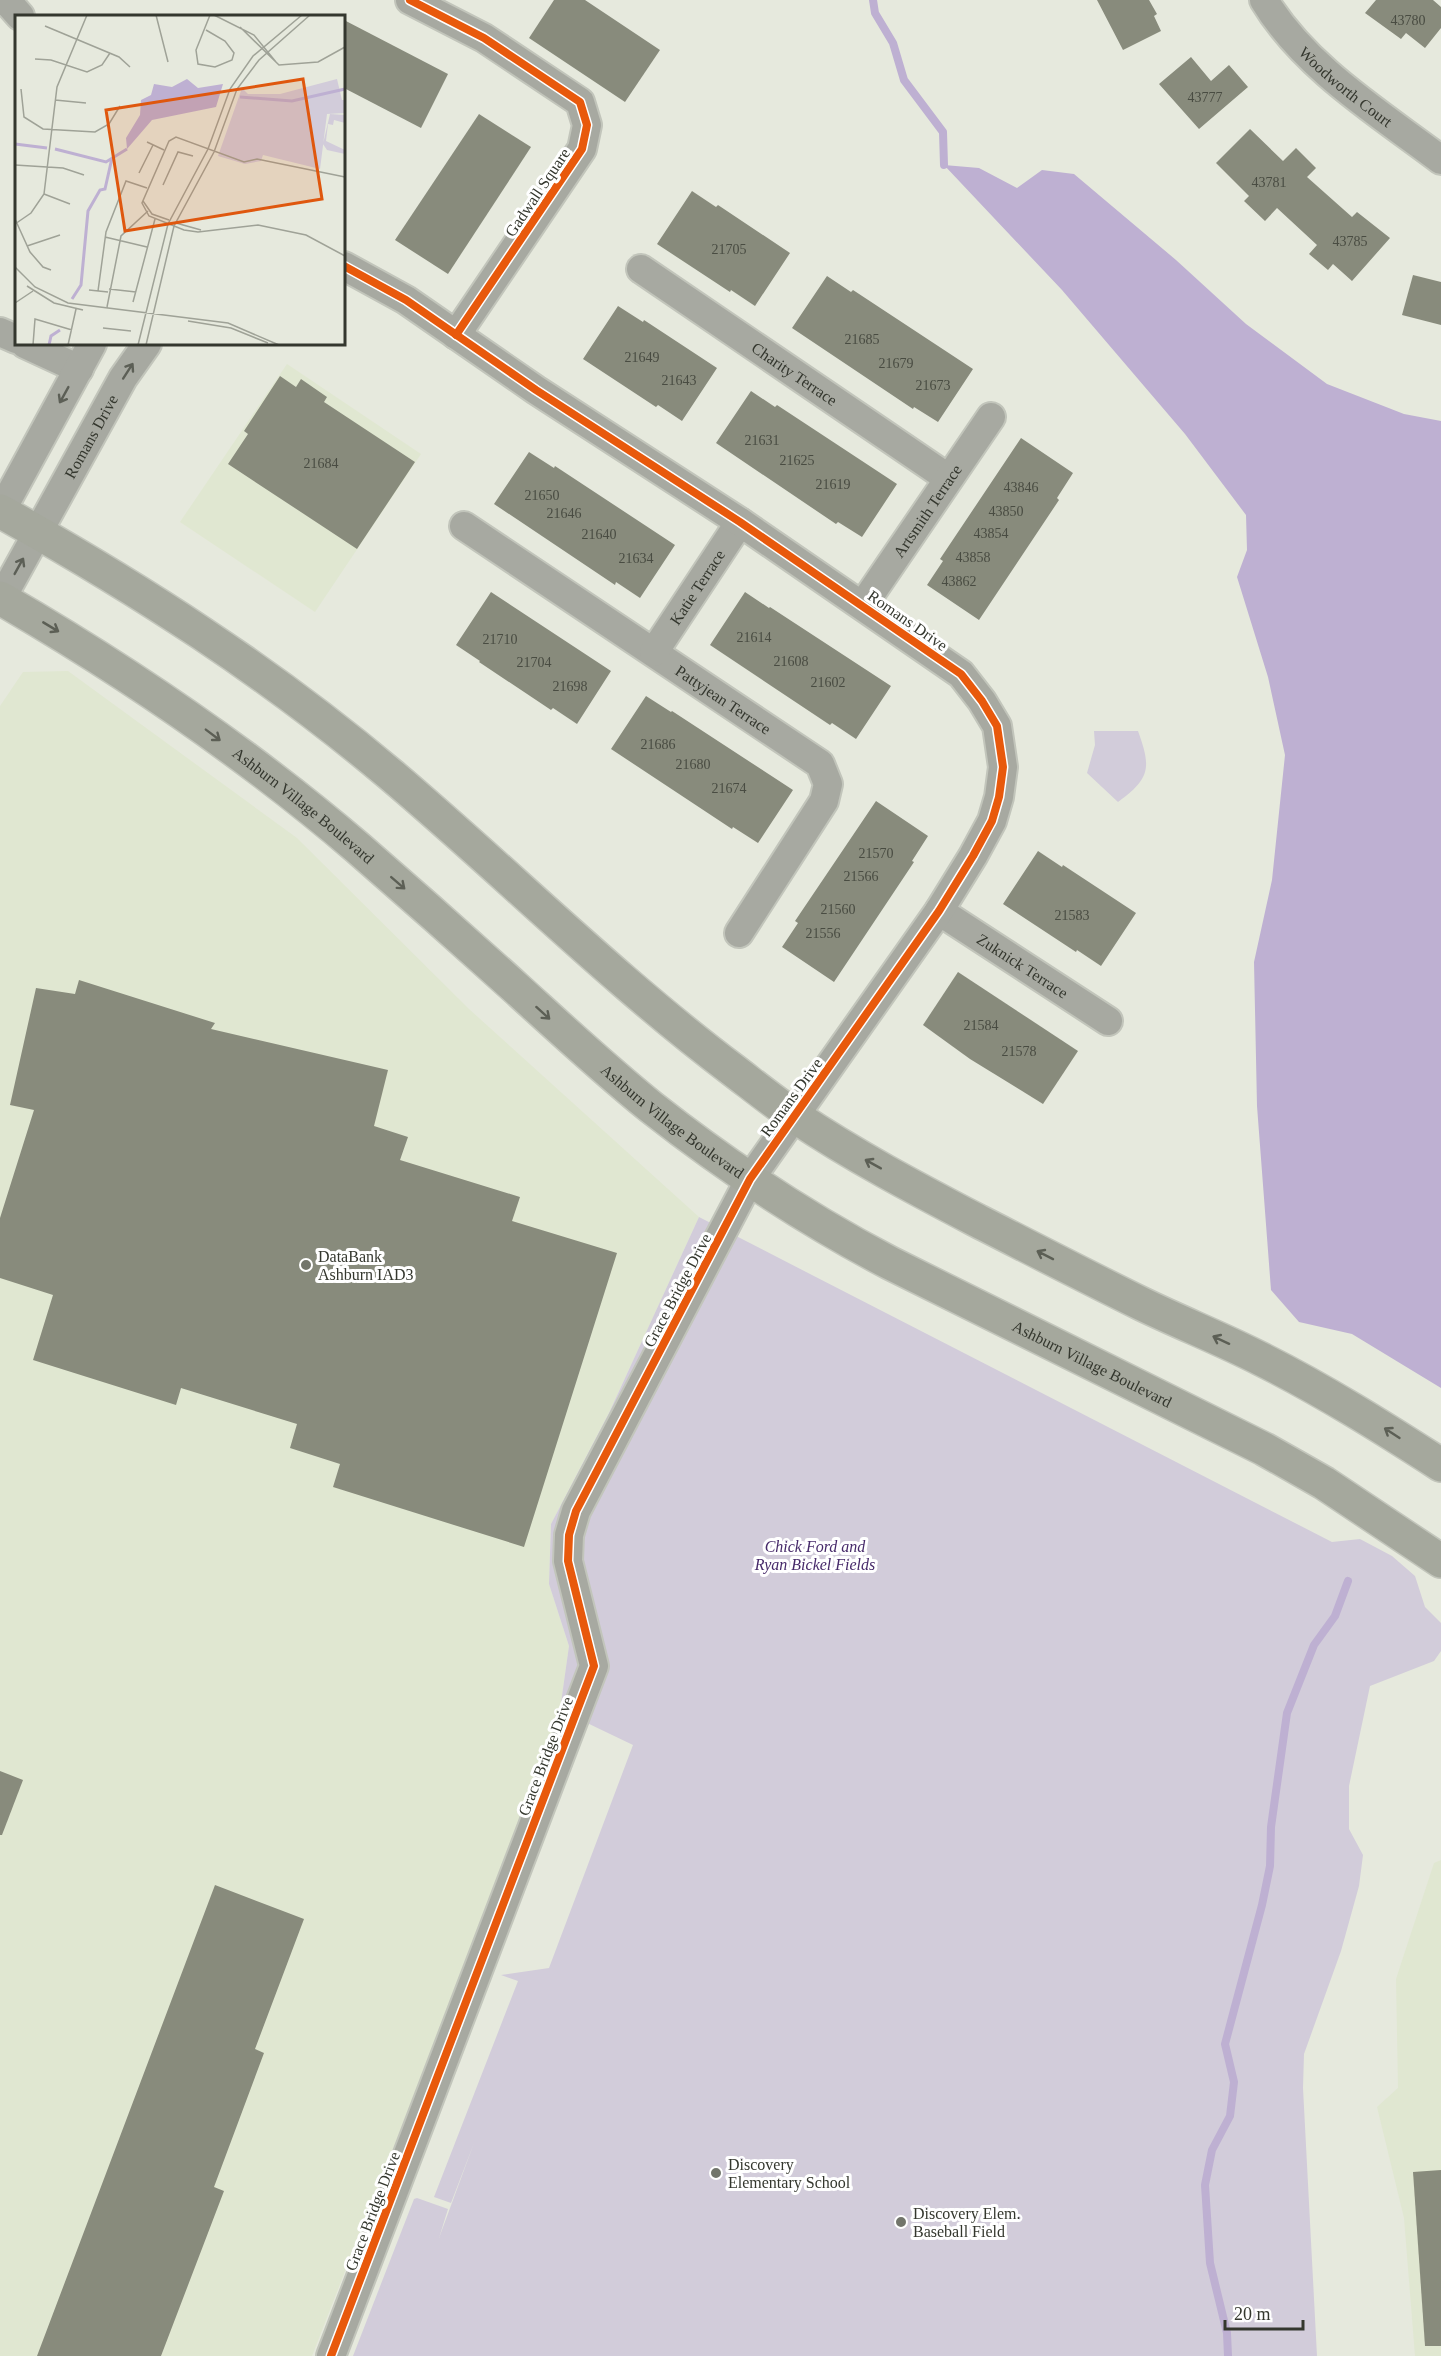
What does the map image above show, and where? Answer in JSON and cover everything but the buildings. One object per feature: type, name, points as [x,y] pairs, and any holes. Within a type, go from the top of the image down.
[{"type":"main road","points":[[0,512],[142,593],[229,650],[346,738],[465,838],[684,1034],[794,1116],[848,1150],[981,1222],[1140,1303],[1271,1365],[1365,1416],[1441,1465]]},
{"type":"main road","name":"Ashburn Village Boulevard","points":[[0,599],[56,630],[133,680],[204,728],[285,789],[380,867],[651,1107],[750,1179],[841,1238],[974,1307],[1274,1455],[1324,1483],[1441,1561]]},
{"type":"street","points":[[6,0],[19,15]]},
{"type":"street","name":"Gadwall Square","points":[[410,0],[484,38],[580,102],[588,125],[582,149],[456,335]]},
{"type":"street","name":"Woodworth Court","points":[[1264,0],[1301,47],[1337,80],[1441,160]]},
{"type":"street","name":"Romans Drive","points":[[345,267],[406,300],[740,522],[961,674],[982,701],[997,726],[1003,767],[997,805],[992,821],[973,856],[939,911],[750,1179]]},
{"type":"street","name":"Charity Terrace","points":[[641,269],[948,478]]},
{"type":"street","points":[[0,332],[15,339]]},
{"type":"street","points":[[27,345],[79,369]]},
{"type":"street","points":[[0,512],[91,345]]},
{"type":"street","name":"Romans Drive","points":[[0,599],[123,378],[146,345]]},
{"type":"street","name":"Artsmith Terrace","points":[[863,605],[990,417]]},
{"type":"street","name":"Katie Terrace","points":[[654,652],[740,522]]},
{"type":"street","name":"Pattyjean Terrace","points":[[464,526],[820,764],[828,784],[824,801],[739,933]]},
{"type":"street","name":"Zuknick Terrace","points":[[939,911],[1108,1021]]},
{"type":"street","name":"Grace Bridge Drive","points":[[332,2356],[594,1666],[568,1561],[569,1535],[576,1511],[750,1179]]},
{"type":"shaded area","points":[[944,165],[979,168],[1017,188],[1042,170],[1074,174],[1176,260],[1246,324],[1327,384],[1404,414],[1441,421],[1441,1388],[1352,1334],[1299,1322],[1271,1290],[1257,1106],[1254,962],[1272,880],[1285,755],[1268,677],[1237,577],[1247,550],[1246,515],[1185,434],[1062,290]]},
{"type":"shaded area","points":[[287,364],[421,454],[315,612],[180,522]]},
{"type":"shaded area","points":[[68,671],[297,838],[469,1009],[699,1217],[609,1413],[551,1524],[549,1584],[569,1646],[560,1710],[495,1887],[312,2356],[0,2356],[0,706],[23,672]]},
{"type":"shaded area","points":[[1441,1860],[1441,2356],[1415,2356],[1404,2218],[1377,2107],[1398,2088],[1396,1979],[1434,1863]]},
{"type":"green space","points":[[1094,731],[1138,731],[1145,754],[1145,771],[1137,786],[1118,802],[1087,773],[1095,745]]},
{"type":"green space","name":"Chick Ford and Ryan Bickel Fields","points":[[699,1217],[1332,1542],[1360,1539],[1392,1556],[1415,1576],[1425,1607],[1441,1623],[1441,1651],[1434,1661],[1370,1686],[1349,1786],[1349,1829],[1363,1855],[1359,1886],[1341,1951],[1304,2054],[1303,2088],[1317,2356],[353,2356],[414,2199],[417,2198],[448,2209],[439,2238],[474,2143],[451,2203],[434,2197],[518,1981],[501,1975],[549,1968],[633,1745],[560,1710],[569,1646],[549,1584],[551,1524],[609,1413]]},
{"type":"waterway","points":[[873,0],[875,13],[893,43],[904,80],[943,132],[944,165]]},
{"type":"waterway","points":[[1228,2356],[1227,2333],[1210,2263],[1205,2185],[1212,2150],[1230,2116],[1234,2082],[1225,2044],[1262,1905],[1270,1866],[1271,1827],[1287,1713],[1314,1645],[1335,1616],[1348,1581]]},
{"type":"cycle path","points":[[410,0],[484,38],[580,102],[587,125],[582,149],[456,335]]},
{"type":"cycle path","points":[[331,2356],[594,1666],[568,1561],[569,1535],[576,1511],[750,1179],[939,911],[973,856],[992,821],[999,797],[1003,767],[997,726],[982,701],[961,674],[740,522],[536,390],[406,300],[345,267]]},
{"type":"place","name":"DataBank Ashburn IAD3","points":[[306,1265]]},
{"type":"place","name":"Discovery Elementary School","points":[[716,2173]]},
{"type":"place","name":"Discovery Elem. Baseball Field","points":[[901,2222]]}]
